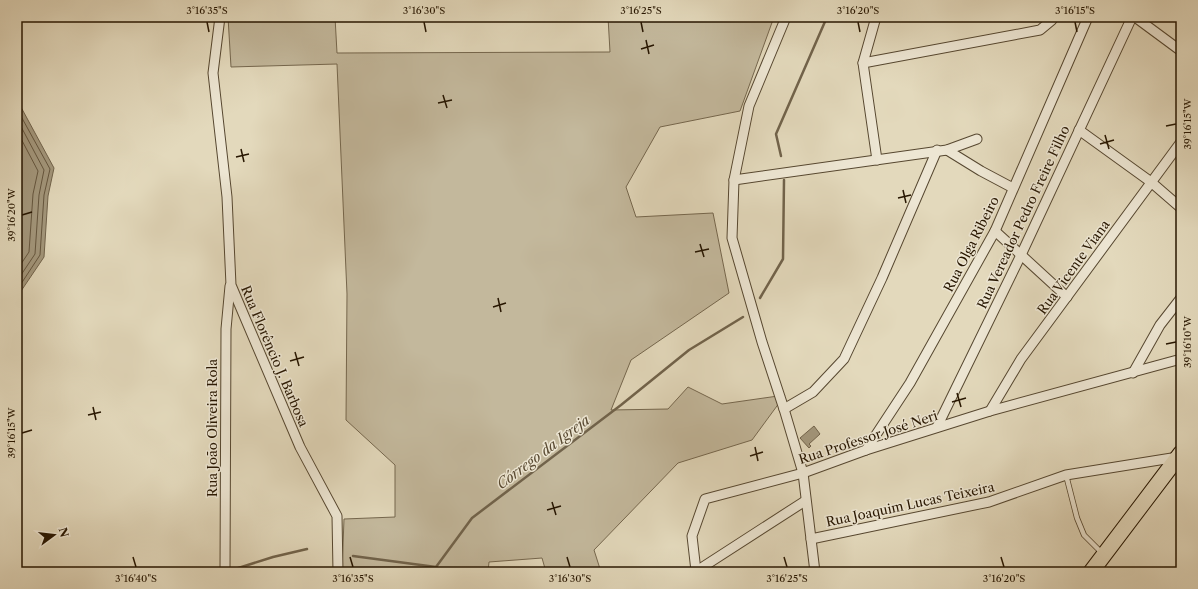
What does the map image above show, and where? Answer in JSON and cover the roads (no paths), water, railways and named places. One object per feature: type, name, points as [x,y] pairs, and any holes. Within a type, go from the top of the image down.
[{"type":"main road","points":[[1091,572],[1180,455]]},
{"type":"street","name":"Rua Florêncio J. Barbosa","points":[[220,17],[214,73],[227,197],[231,285],[300,447],[337,516],[338,572]]},
{"type":"street","points":[[786,17],[749,106],[734,180],[732,238],[762,342],[803,473],[805,501],[815,572]]},
{"type":"street","points":[[876,17],[863,63],[877,160]]},
{"type":"street","points":[[863,63],[1040,30],[1052,20],[1053,17]]},
{"type":"street","name":"Rua Olga Ribeiro","points":[[866,450],[910,383],[995,231],[1088,17]]},
{"type":"street","name":"Rua Vereador Pedro Freire Filho","points":[[937,427],[1021,255],[1132,17]]},
{"type":"street","points":[[1135,17],[1180,49]]},
{"type":"street","points":[[1079,130],[1151,182],[1181,208]]},
{"type":"street","points":[[734,180],[938,150],[947,150],[977,140]]},
{"type":"street","name":"Rua Vicente Viana","points":[[990,411],[1021,359],[1181,142]]},
{"type":"street","points":[[784,409],[813,392],[844,359],[882,278],[938,150]]},
{"type":"street","points":[[947,150],[981,171],[1013,188]]},
{"type":"street","points":[[995,231],[1067,297]]},
{"type":"street","name":"Rua João Oliveira Rola","points":[[225,572],[226,329],[231,285]]},
{"type":"street","points":[[1133,373],[1160,325],[1181,298]]},
{"type":"street","name":"Rua Professor José Neri","points":[[695,572],[692,536],[705,499],[803,473],[866,450],[990,411],[1181,359]]},
{"type":"street","name":"Rua Joaquim Lucas Teixeira","points":[[811,539],[989,502],[1066,475],[1180,455]]},
{"type":"street","points":[[695,572],[805,501]]},
{"type":"lane","points":[[1066,475],[1077,518],[1084,535],[1104,555]]},
{"type":"water","points":[[17,102],[54,168],[48,196],[44,257],[17,297]]},
{"type":"water","points":[[814,426],[820,434],[809,444],[811,446],[809,448],[800,438]]},
{"type":"waterway","name":"Córrego da Igreja","points":[[781,156],[776,134],[827,17]]},
{"type":"waterway","name":"Córrego da Igreja","points":[[760,298],[783,259],[784,180]]},
{"type":"waterway","name":"Córrego da Igreja","points":[[353,556],[436,567],[472,518],[621,405],[689,350],[743,317]]},
{"type":"waterway","name":"Córrego da Igreja","points":[[229,571],[273,557],[307,549]]},
{"type":"waterway","name":"Córrego da Igreja","points":[[210,572],[219,571]]}]
